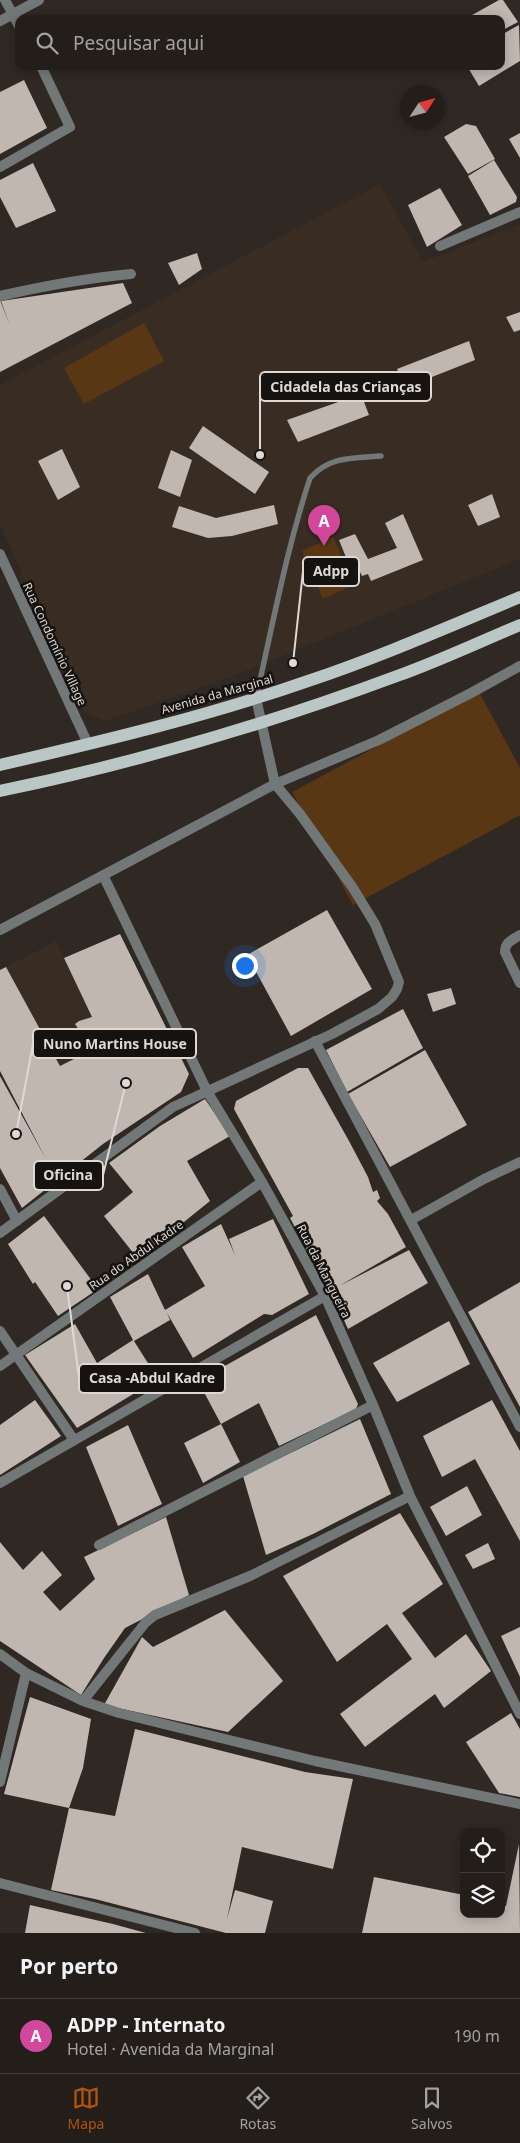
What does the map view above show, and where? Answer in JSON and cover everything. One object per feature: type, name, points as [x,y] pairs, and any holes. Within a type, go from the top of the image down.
[{"type":"main road","name":"Avenida da Marginal","points":[[0,765],[88,744],[256,698],[310,681],[520,597]]},
{"type":"main road","points":[[0,791],[162,752],[262,722],[398,676],[520,625]]},
{"type":"street","points":[[5,0],[15,19]]},
{"type":"street","points":[[0,22],[38,0]]},
{"type":"street","points":[[0,167],[70,127],[43,70]]},
{"type":"street","points":[[440,246],[520,212]]},
{"type":"street","points":[[0,296],[89,278],[131,274]]},
{"type":"street","name":"Rua Condomínio Village","points":[[0,554],[88,744]]},
{"type":"street","points":[[0,930],[275,784],[379,740],[472,693],[520,666]]},
{"type":"street","points":[[0,1233],[173,1107],[315,1041],[386,1004],[397,989],[398,982],[375,924],[353,888],[300,814],[275,784],[256,698]]},
{"type":"street","name":"Rua da Mangueira","points":[[103,875],[207,1091],[262,1182],[325,1296],[373,1405],[410,1496],[520,1714]]},
{"type":"street","points":[[520,935],[508,942],[505,946],[505,952],[520,983]]},
{"type":"street","points":[[315,1041],[412,1220],[520,1427]]},
{"type":"street","points":[[412,1220],[484,1179],[520,1162]]},
{"type":"street","name":"Rua do Abdul Kadre","points":[[0,1366],[262,1182]]},
{"type":"street","points":[[0,1189],[17,1220]]},
{"type":"street","points":[[0,1483],[325,1296]]},
{"type":"street","points":[[0,1331],[74,1440]]},
{"type":"street","points":[[99,1545],[373,1405]]},
{"type":"street","points":[[83,1701],[146,1622],[155,1615],[250,1576],[410,1496]]},
{"type":"street","points":[[0,1654],[26,1673],[83,1701],[128,1715],[315,1761],[520,1804]]},
{"type":"street","points":[[0,1782],[26,1673]]},
{"type":"street","points":[[0,1884],[195,1933]]},
{"type":"lane","points":[[256,698],[284,566],[310,478],[318,469],[329,462],[381,456]]},
{"type":"shaded area","points":[[380,184],[423,262],[520,224],[520,559],[233,676],[106,721],[84,712],[0,525],[0,385]]},
{"type":"shaded area","points":[[144,323],[164,361],[84,404],[64,368]]},
{"type":"shaded area","points":[[333,537],[354,585],[323,599],[302,551]]},
{"type":"shaded area","points":[[479,692],[520,768],[520,815],[353,905],[292,792]]},
{"type":"shaded area","points":[[56,941],[92,1017],[76,1024],[93,1052],[57,1067],[6,967]]},
{"type":"building","points":[[499,0],[503,0],[518,22],[505,29],[505,15],[472,15]]},
{"type":"building","points":[[519,25],[520,61],[479,86],[469,70],[505,70],[505,33]]},
{"type":"building","points":[[24,80],[47,128],[0,154],[0,92]]},
{"type":"building","points":[[466,124],[476,126],[495,159],[468,174],[444,137]]},
{"type":"building","points":[[520,133],[520,158],[509,139]]},
{"type":"building","points":[[494,160],[517,197],[516,202],[490,215],[468,176]]},
{"type":"building","points":[[33,163],[56,211],[16,228],[0,197],[0,180]]},
{"type":"building","points":[[440,188],[462,225],[427,247],[408,205]]},
{"type":"building","points":[[197,253],[202,269],[179,285],[168,263]]},
{"type":"building","points":[[123,283],[132,303],[0,372],[0,300],[10,326],[1,301]]},
{"type":"building","points":[[520,312],[520,330],[514,332],[506,317]]},
{"type":"building","points":[[469,341],[475,360],[404,388],[397,369]]},
{"type":"building","points":[[361,394],[369,415],[298,442],[287,420]]},
{"type":"building","points":[[203,426],[269,472],[255,494],[189,448]]},
{"type":"building","points":[[62,449],[80,487],[58,500],[38,461]]},
{"type":"building","points":[[171,450],[192,460],[180,497],[158,488]]},
{"type":"building","points":[[492,494],[500,517],[478,526],[468,505]]},
{"type":"building","points":[[274,505],[278,524],[232,536],[208,538],[172,527],[179,506],[216,518]]},
{"type":"building","points":[[403,514],[423,560],[371,581],[368,574],[362,576],[359,570],[352,572],[339,540],[355,534],[368,559],[397,548],[385,523]]},
{"type":"building","points":[[327,910],[372,989],[291,1036],[247,955]]},
{"type":"building","points":[[120,934],[189,1074],[181,1092],[103,1144],[22,1208],[0,1168],[0,1076],[46,1159],[0,1071],[0,970],[6,967],[60,1066],[92,1050],[75,1024],[92,1017],[64,958]]},
{"type":"building","points":[[451,988],[456,1004],[433,1012],[427,994]]},
{"type":"building","points":[[403,1009],[423,1048],[347,1092],[326,1050]]},
{"type":"building","points":[[425,1050],[467,1125],[390,1167],[348,1094]]},
{"type":"building","points":[[298,1068],[308,1068],[368,1177],[373,1192],[377,1190],[380,1198],[377,1201],[388,1214],[406,1247],[339,1286],[409,1250],[428,1283],[348,1329],[315,1255],[311,1257],[290,1218],[293,1216],[234,1109],[236,1101]]},
{"type":"building","points":[[205,1099],[230,1136],[187,1161],[210,1201],[138,1259],[104,1216],[133,1192],[109,1163],[160,1126]]},
{"type":"building","points":[[44,1216],[98,1289],[58,1316],[35,1282],[33,1284],[8,1244]]},
{"type":"building","points":[[273,1219],[309,1294],[272,1315],[264,1314],[193,1358],[167,1313],[170,1320],[134,1341],[158,1379],[77,1428],[25,1355],[75,1324],[97,1363],[133,1340],[110,1297],[148,1274],[165,1310],[205,1286],[182,1247],[221,1224],[235,1255],[229,1239]]},
{"type":"building","points":[[520,1282],[520,1407],[468,1312]]},
{"type":"building","points":[[316,1315],[358,1404],[356,1409],[279,1446],[259,1403],[221,1424],[198,1381]]},
{"type":"building","points":[[449,1321],[470,1364],[397,1402],[373,1363]]},
{"type":"building","points":[[35,1400],[61,1436],[0,1475],[0,1425]]},
{"type":"building","points":[[492,1400],[520,1451],[520,1541],[475,1459],[442,1477],[423,1436]]},
{"type":"building","points":[[360,1419],[391,1494],[313,1534],[266,1555],[243,1476]]},
{"type":"building","points":[[221,1424],[240,1462],[203,1483],[184,1443]]},
{"type":"building","points":[[128,1425],[162,1504],[118,1526],[86,1447]]},
{"type":"building","points":[[467,1486],[482,1515],[446,1536],[430,1507]]},
{"type":"building","points":[[400,1513],[443,1584],[402,1613],[435,1658],[466,1634],[491,1671],[444,1708],[435,1694],[365,1747],[340,1714],[412,1659],[387,1624],[337,1662],[283,1576]]},
{"type":"building","points":[[166,1517],[189,1595],[125,1628],[81,1695],[0,1641],[0,1542],[23,1570],[42,1551],[62,1575],[43,1592],[60,1611],[95,1579],[84,1557]]},
{"type":"building","points":[[488,1543],[495,1559],[473,1569],[465,1555]]},
{"type":"building","points":[[225,1610],[283,1681],[228,1732],[104,1705],[142,1637],[153,1647]]},
{"type":"building","points":[[520,1627],[520,1677],[501,1636]]},
{"type":"building","points":[[30,1697],[91,1719],[83,1768],[69,1808],[4,1794]]},
{"type":"building","points":[[511,1713],[520,1729],[520,1797],[499,1793],[466,1742]]},
{"type":"building","points":[[135,1729],[305,1772],[353,1779],[333,1869],[242,1847],[227,1919],[235,1890],[273,1901],[265,1933],[226,1933],[95,1899],[51,1890],[69,1808],[115,1816]]},
{"type":"building","points":[[519,1844],[520,1933],[362,1933],[374,1877],[460,1894],[460,1918],[505,1918]]},
{"type":"building","points":[[30,1905],[113,1924],[146,1933],[25,1933]]},
{"type":"place","name":"Cidadela das Crianças","points":[[260,455]]},
{"type":"place","name":"ADPP - Internato","points":[[324,546]]},
{"type":"place","name":"Adpp","points":[[293,663]]},
{"type":"place","name":"Oficina","points":[[126,1083]]},
{"type":"place","name":"Nuno Martins House","points":[[16,1134]]},
{"type":"place","name":"Casa -Abdul Kadre","points":[[67,1286]]}]
